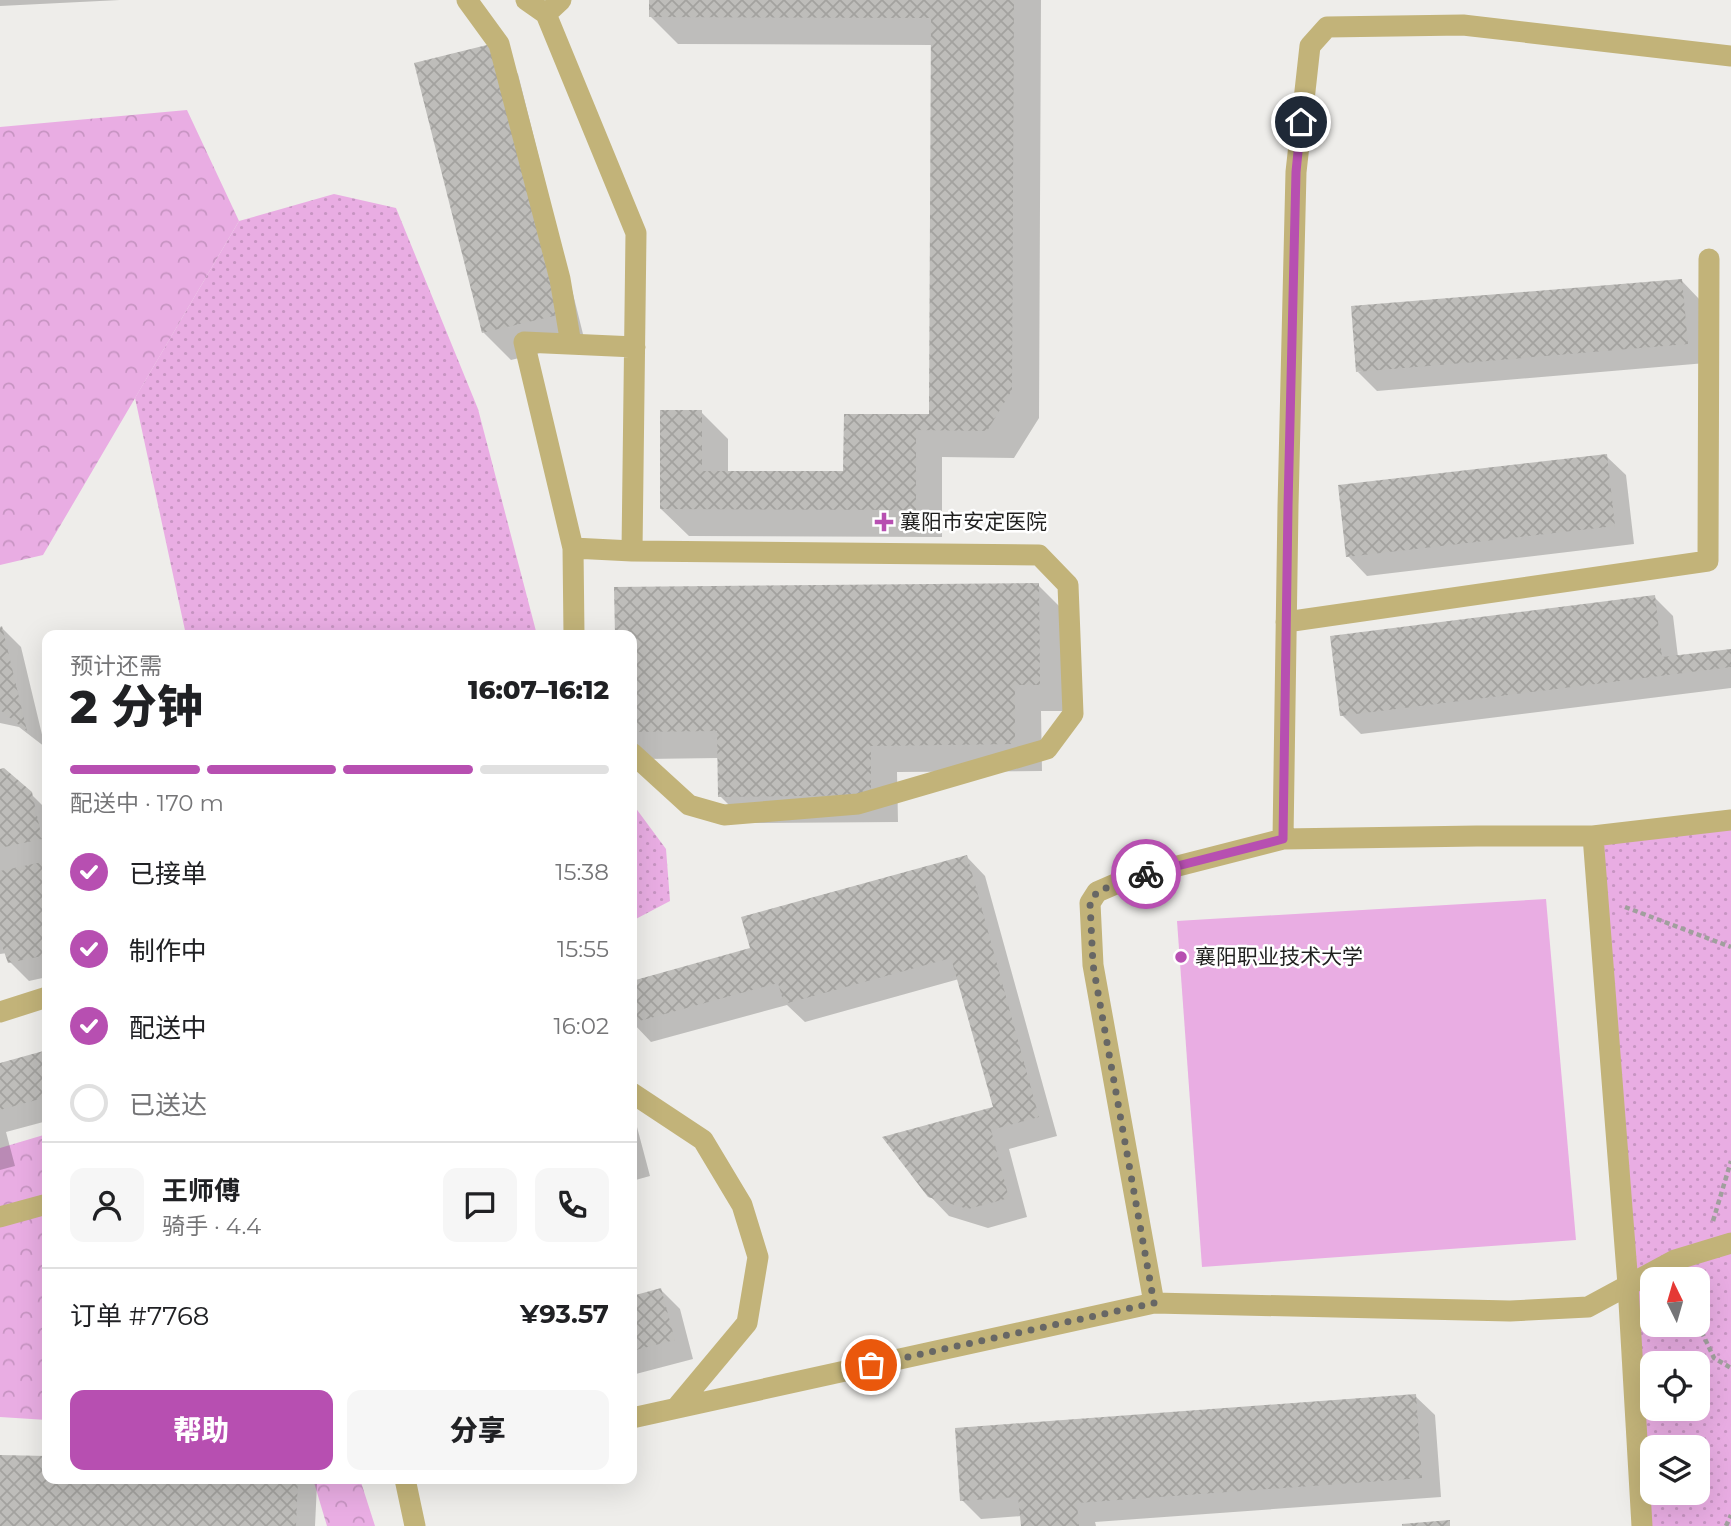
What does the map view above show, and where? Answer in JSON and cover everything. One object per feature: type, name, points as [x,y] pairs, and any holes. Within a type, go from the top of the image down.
[{"type":"lane","points":[[467,0],[499,44],[560,279],[571,344]]},
{"type":"lane","points":[[526,0],[554,7],[636,233],[632,551]]},
{"type":"lane","points":[[1283,839],[1296,172],[1310,47],[1327,27],[1463,25],[1731,56]]},
{"type":"lane","points":[[1286,622],[1708,561],[1709,259]]},
{"type":"lane","points":[[574,630],[573,548],[524,342],[635,347]]},
{"type":"lane","points":[[573,548],[632,551],[1039,555],[1068,585],[1073,714],[1047,749],[858,804],[723,815],[689,804],[637,758]]},
{"type":"lane","points":[[1154,1303],[1093,965],[1090,903],[1097,892],[1127,879],[1283,839],[1593,836],[1731,820]]},
{"type":"lane","points":[[1593,836],[1628,1285],[1642,1526]]},
{"type":"lane","points":[[0,1012],[42,999]]},
{"type":"lane","points":[[637,1096],[703,1140],[742,1205],[758,1257],[747,1323],[676,1408]]},
{"type":"lane","points":[[0,1217],[42,1205]]},
{"type":"lane","points":[[637,1417],[1154,1303],[1510,1311],[1588,1307],[1675,1260],[1731,1243]]},
{"type":"lane","points":[[406,1484],[415,1526]]},
{"type":"path","points":[[1598,897],[1731,947]]},
{"type":"path","points":[[1704,1251],[1731,1161]]},
{"type":"path","points":[[1704,1337],[1714,1359],[1731,1368]]},
{"type":"path","points":[[1726,1526],[1731,1515]]},
{"type":"green space","points":[[187,110],[239,221],[43,555],[0,565],[0,127]]},
{"type":"green space","points":[[334,194],[396,208],[478,409],[536,630],[185,630],[135,398],[239,221]]},
{"type":"green space","points":[[637,810],[666,849],[670,901],[637,918]]},
{"type":"green space","points":[[1731,823],[1731,1526],[1640,1526],[1593,836]]},
{"type":"green space","points":[[1546,899],[1576,1240],[1202,1267],[1177,921]]},
{"type":"green space","points":[[42,1135],[42,1420],[0,1417],[0,1148]]},
{"type":"green space","points":[[314,1484],[362,1484],[375,1526],[327,1526]]},
{"type":"building","points":[[649,0],[1014,0],[1012,390],[987,431],[916,430],[916,510],[660,509],[660,410],[702,410],[702,471],[843,471],[844,414],[929,414],[931,18],[649,17]]},
{"type":"building","points":[[491,44],[558,315],[482,333],[414,63]]},
{"type":"building","points":[[1682,279],[1688,344],[1356,372],[1351,306]]},
{"type":"building","points":[[1607,454],[1615,526],[1346,557],[1338,485]]},
{"type":"building","points":[[1039,583],[1040,685],[1015,685],[1015,744],[871,746],[871,795],[718,797],[717,731],[637,732],[637,630],[615,630],[614,587]]},
{"type":"building","points":[[1655,595],[1662,657],[1731,649],[1731,667],[1340,716],[1330,636]]},
{"type":"building","points":[[2,626],[27,731],[0,710]]},
{"type":"building","points":[[4,768],[32,792],[42,839],[0,848],[0,769]]},
{"type":"building","points":[[967,855],[1039,1117],[991,1130],[1009,1198],[968,1209],[928,1197],[882,1137],[993,1107],[951,958],[784,1004],[778,983],[637,1022],[637,980],[750,948],[741,917]]},
{"type":"building","points":[[42,862],[42,956],[8,963],[0,940],[0,871]]},
{"type":"building","points":[[42,1051],[42,1098],[0,1110],[0,1063]]},
{"type":"building","points":[[661,1288],[675,1340],[637,1350],[637,1295]]},
{"type":"building","points":[[1416,1394],[1422,1478],[1077,1503],[1079,1526],[1021,1526],[1018,1497],[960,1501],[955,1428]]},
{"type":"building","points":[[0,1455],[42,1456],[42,1484],[298,1484],[296,1526],[0,1526]]},
{"type":"building","points":[[1450,1520],[1450,1526],[1402,1526],[1402,1524]]},
{"type":"way so far","points":[[871,1365],[1154,1303],[1093,965],[1090,903],[1097,892],[1146,874]]},
{"type":"place","name":"襄阳市安定医院","points":[[884,522]]},
{"type":"place","name":"襄阳职业技术大学","points":[[1181,957]]},
{"type":"route","points":[[1146,874],[1283,839],[1296,172],[1301,122]]}]
